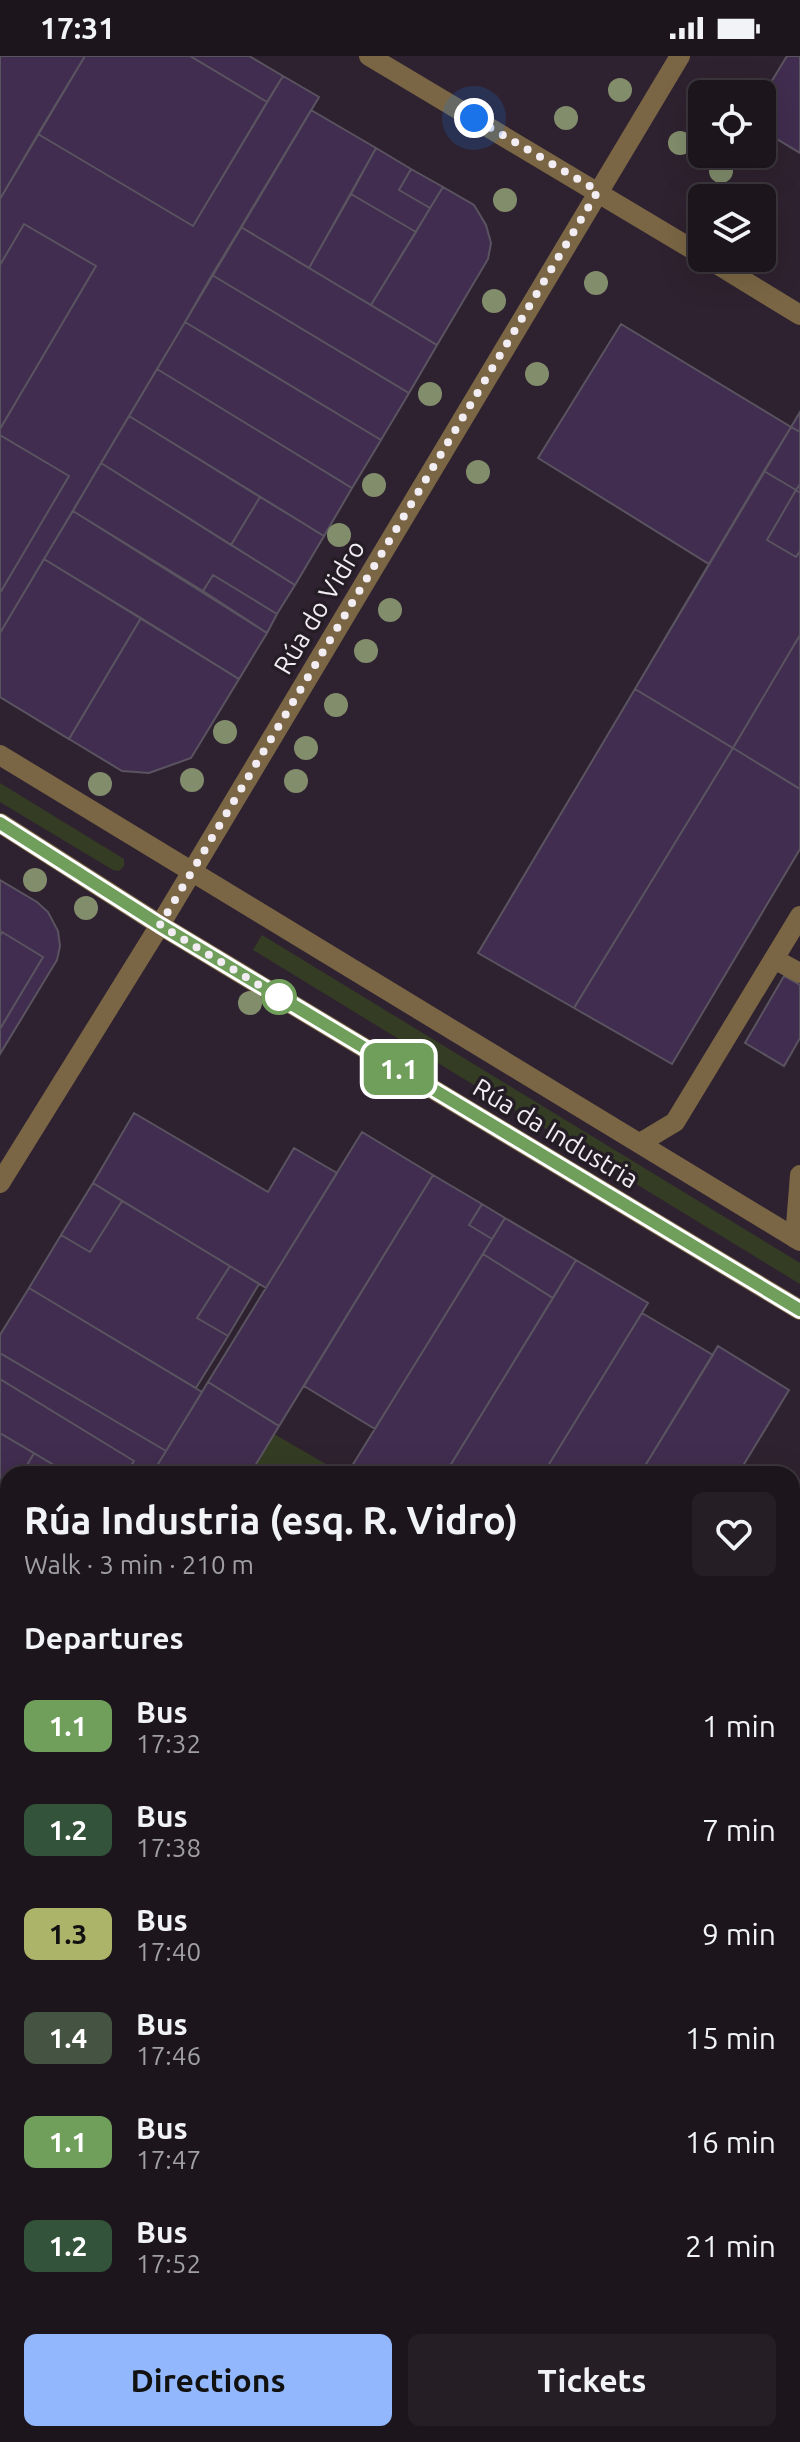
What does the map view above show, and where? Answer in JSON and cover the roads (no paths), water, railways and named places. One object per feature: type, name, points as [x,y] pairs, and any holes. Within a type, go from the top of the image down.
[{"type":"street","points":[[369,56],[688,246]]},
{"type":"street","name":"Rúa do Vidro","points":[[0,1183],[160,925],[680,56]]},
{"type":"street","points":[[730,272],[800,315]]},
{"type":"street","name":"Rúa da Industria","points":[[0,755],[797,1239]]},
{"type":"street","name":"Rúa da Industria","points":[[0,823],[160,925],[800,1310]]},
{"type":"street","points":[[640,1143],[675,1122],[800,916]]},
{"type":"street","points":[[774,959],[800,973]]},
{"type":"street","points":[[797,1239],[800,1175]]}]
